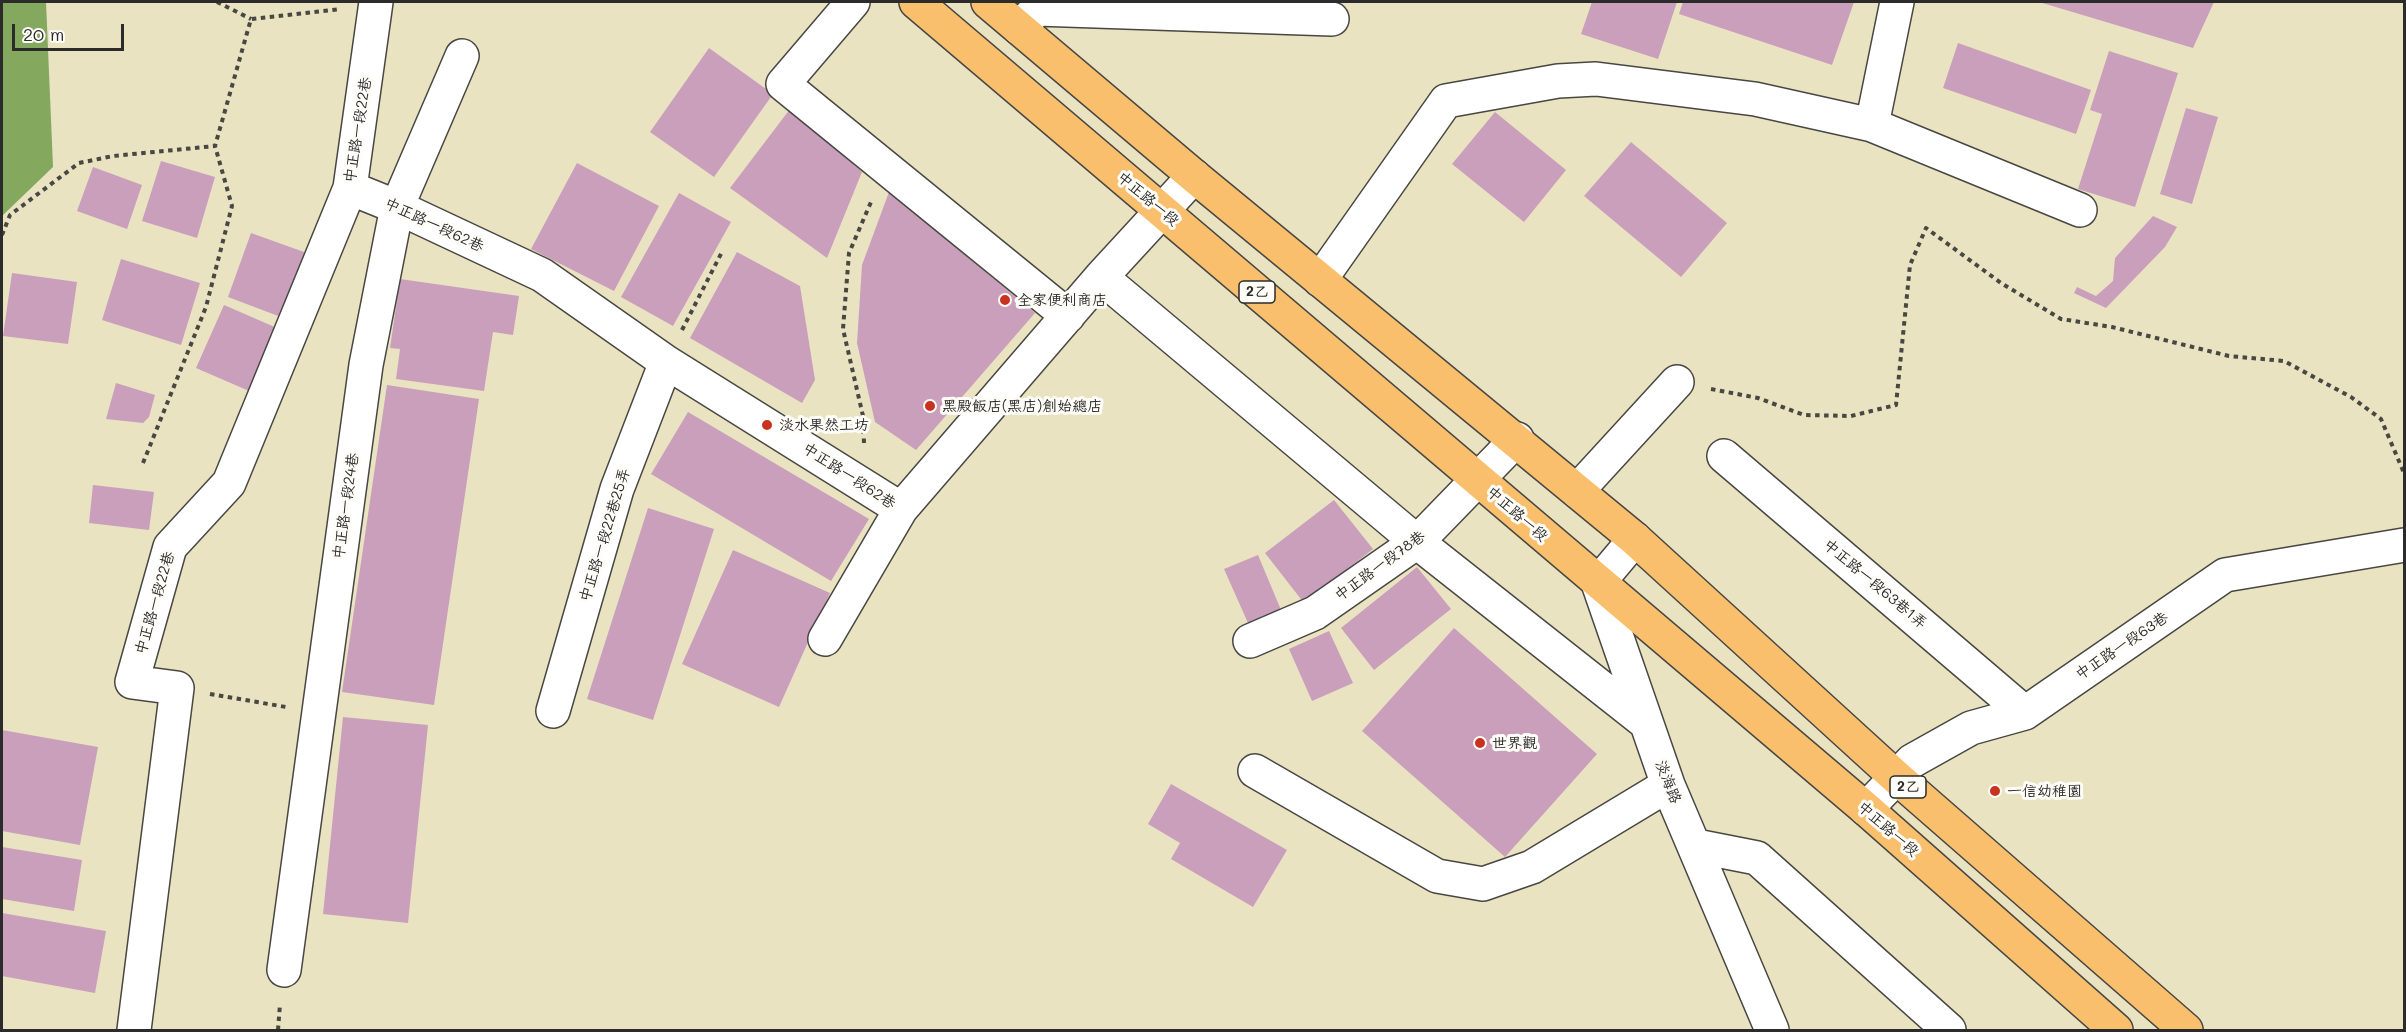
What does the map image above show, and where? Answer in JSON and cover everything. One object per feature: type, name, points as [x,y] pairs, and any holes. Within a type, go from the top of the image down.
[{"type":"main road","name":"中正路一段","points":[[916,2],[1866,809],[2116,1030]]},
{"type":"main road","name":"2乙","points":[[988,2],[1194,176],[1517,439],[1635,539],[1896,777],[2186,1030]]},
{"type":"street","points":[[853,2],[783,84],[1068,316]]},
{"type":"street","points":[[1872,124],[1898,2]]},
{"type":"street","name":"中正路一段22巷","points":[[177,688],[132,682],[170,547],[229,483],[350,188],[376,3]]},
{"type":"street","points":[[1019,28],[1037,9],[1332,19]]},
{"type":"street","name":"中正路一段24巷","points":[[284,970],[317,712],[366,365],[397,207],[462,56]]},
{"type":"street","points":[[1320,280],[1446,101],[1558,81],[1596,79],[1755,99],[1872,124],[2080,210]]},
{"type":"street","name":"中正路一段62巷","points":[[350,188],[397,207],[542,275],[666,362],[901,509],[1101,277],[1194,176]]},
{"type":"street","points":[[1101,277],[1417,543],[1645,722]]},
{"type":"street","name":"中正路一段22巷25弄","points":[[553,711],[617,489],[666,362]]},
{"type":"street","points":[[1577,490],[1677,382]]},
{"type":"street","name":"中正路一段78巷","points":[[1250,641],[1315,613],[1417,543],[1517,439]]},
{"type":"street","name":"中正路一段63巷1弄","points":[[1724,456],[2025,713]]},
{"type":"street","points":[[825,639],[901,509]]},
{"type":"street","points":[[1598,583],[1635,539]]},
{"type":"street","name":"中正路一段63巷","points":[[1866,809],[1912,761],[1971,728],[2025,713],[2225,575],[2404,545]]},
{"type":"street","name":"淡海路","points":[[1598,583],[1668,785],[1696,846],[1772,1030]]},
{"type":"street","points":[[134,1030],[177,688]]},
{"type":"street","points":[[1255,771],[1437,876],[1483,884],[1532,867],[1668,785]]},
{"type":"street","points":[[1696,846],[1757,858],[1949,1030]]},
{"type":"path","points":[[217,2],[251,19],[376,3]]},
{"type":"path","points":[[143,463],[206,307],[232,206],[215,146],[251,19]]},
{"type":"path","points":[[2,236],[10,215],[79,163],[113,156],[215,146]]},
{"type":"path","points":[[866,486],[863,416],[843,329],[849,253],[885,168]]},
{"type":"path","points":[[2,219],[7,223]]},
{"type":"path","points":[[1677,382],[1758,398],[1804,415],[1851,416],[1896,405],[1910,265],[1926,228],[2001,283],[2061,319],[2112,327],[2229,356],[2284,361],[2351,397],[2380,419],[2404,473]]},
{"type":"path","points":[[666,362],[723,250]]},
{"type":"path","points":[[177,688],[317,712]]},
{"type":"green space","points":[[2,2],[46,2],[53,167],[2,216]]},
{"type":"building","points":[[1592,2],[1677,2],[1658,59],[1581,34]]},
{"type":"building","points":[[1683,2],[1854,2],[1832,65],[1679,14]]},
{"type":"building","points":[[2039,2],[2214,2],[2193,48]]},
{"type":"building","points":[[1958,43],[2091,90],[2076,134],[1943,88]]},
{"type":"building","points":[[709,48],[773,94],[714,177],[650,132]]},
{"type":"building","points":[[2109,51],[2178,73],[2135,207],[2078,189],[2102,114],[2090,110]]},
{"type":"building","points":[[2186,108],[2218,117],[2192,204],[2160,194]]},
{"type":"building","points":[[790,109],[862,172],[827,258],[730,188]]},
{"type":"building","points":[[1495,112],[1566,170],[1524,222],[1452,164]]},
{"type":"building","points":[[1631,142],[1727,223],[1681,277],[1584,196]]},
{"type":"building","points":[[161,161],[215,177],[197,238],[142,221]]},
{"type":"building","points":[[577,163],[659,206],[614,291],[531,249]]},
{"type":"building","points":[[93,167],[142,185],[127,229],[77,211]]},
{"type":"building","points":[[889,192],[1035,313],[916,450],[875,422],[857,343],[862,265]]},
{"type":"building","points":[[679,193],[731,222],[673,326],[621,297]]},
{"type":"building","points":[[2153,216],[2177,227],[2165,247],[2106,308],[2074,293],[2077,287],[2096,296],[2113,281],[2115,258]]},
{"type":"building","points":[[251,233],[318,257],[294,322],[228,297]]},
{"type":"building","points":[[737,252],[800,286],[815,380],[802,403],[690,338]]},
{"type":"building","points":[[121,259],[200,283],[181,345],[102,320]]},
{"type":"building","points":[[12,273],[77,282],[68,344],[3,336]]},
{"type":"building","points":[[400,279],[519,296],[513,335],[493,332],[484,391],[396,379],[400,349],[390,348]]},
{"type":"building","points":[[224,305],[284,331],[256,394],[196,368]]},
{"type":"building","points":[[116,383],[155,395],[149,417],[143,423],[106,419]]},
{"type":"building","points":[[387,385],[479,399],[434,705],[342,692]]},
{"type":"building","points":[[688,412],[869,519],[831,581],[651,474]]},
{"type":"building","points":[[93,485],[154,492],[149,530],[89,523]]},
{"type":"building","points":[[1334,500],[1373,549],[1304,603],[1265,553]]},
{"type":"building","points":[[648,508],[714,529],[653,720],[587,699]]},
{"type":"building","points":[[733,550],[830,593],[779,707],[682,664]]},
{"type":"building","points":[[1258,555],[1281,610],[1248,623],[1224,569]]},
{"type":"building","points":[[1417,567],[1451,609],[1374,670],[1341,628]]},
{"type":"building","name":"世界觀","points":[[1454,628],[1597,754],[1505,857],[1362,731]]},
{"type":"building","points":[[1329,631],[1353,683],[1312,701],[1289,649]]},
{"type":"building","points":[[343,717],[428,725],[408,923],[323,914]]},
{"type":"building","points":[[2,730],[98,747],[80,845],[2,831]]},
{"type":"building","points":[[1171,784],[1287,850],[1253,907],[1171,859],[1180,843],[1148,824]]},
{"type":"building","points":[[2,847],[82,860],[74,911],[2,899]]},
{"type":"building","points":[[2,913],[106,931],[95,993],[2,976]]},
{"type":"place","name":"全家便利商店","points":[[1005,300]]},
{"type":"place","name":"黑殿飯店(黑店)創始總店","points":[[930,406]]},
{"type":"place","name":"淡水果然工坊","points":[[767,425]]},
{"type":"place","name":"世界觀","points":[[1480,743]]},
{"type":"place","name":"一信幼稚園","points":[[1995,791]]}]
